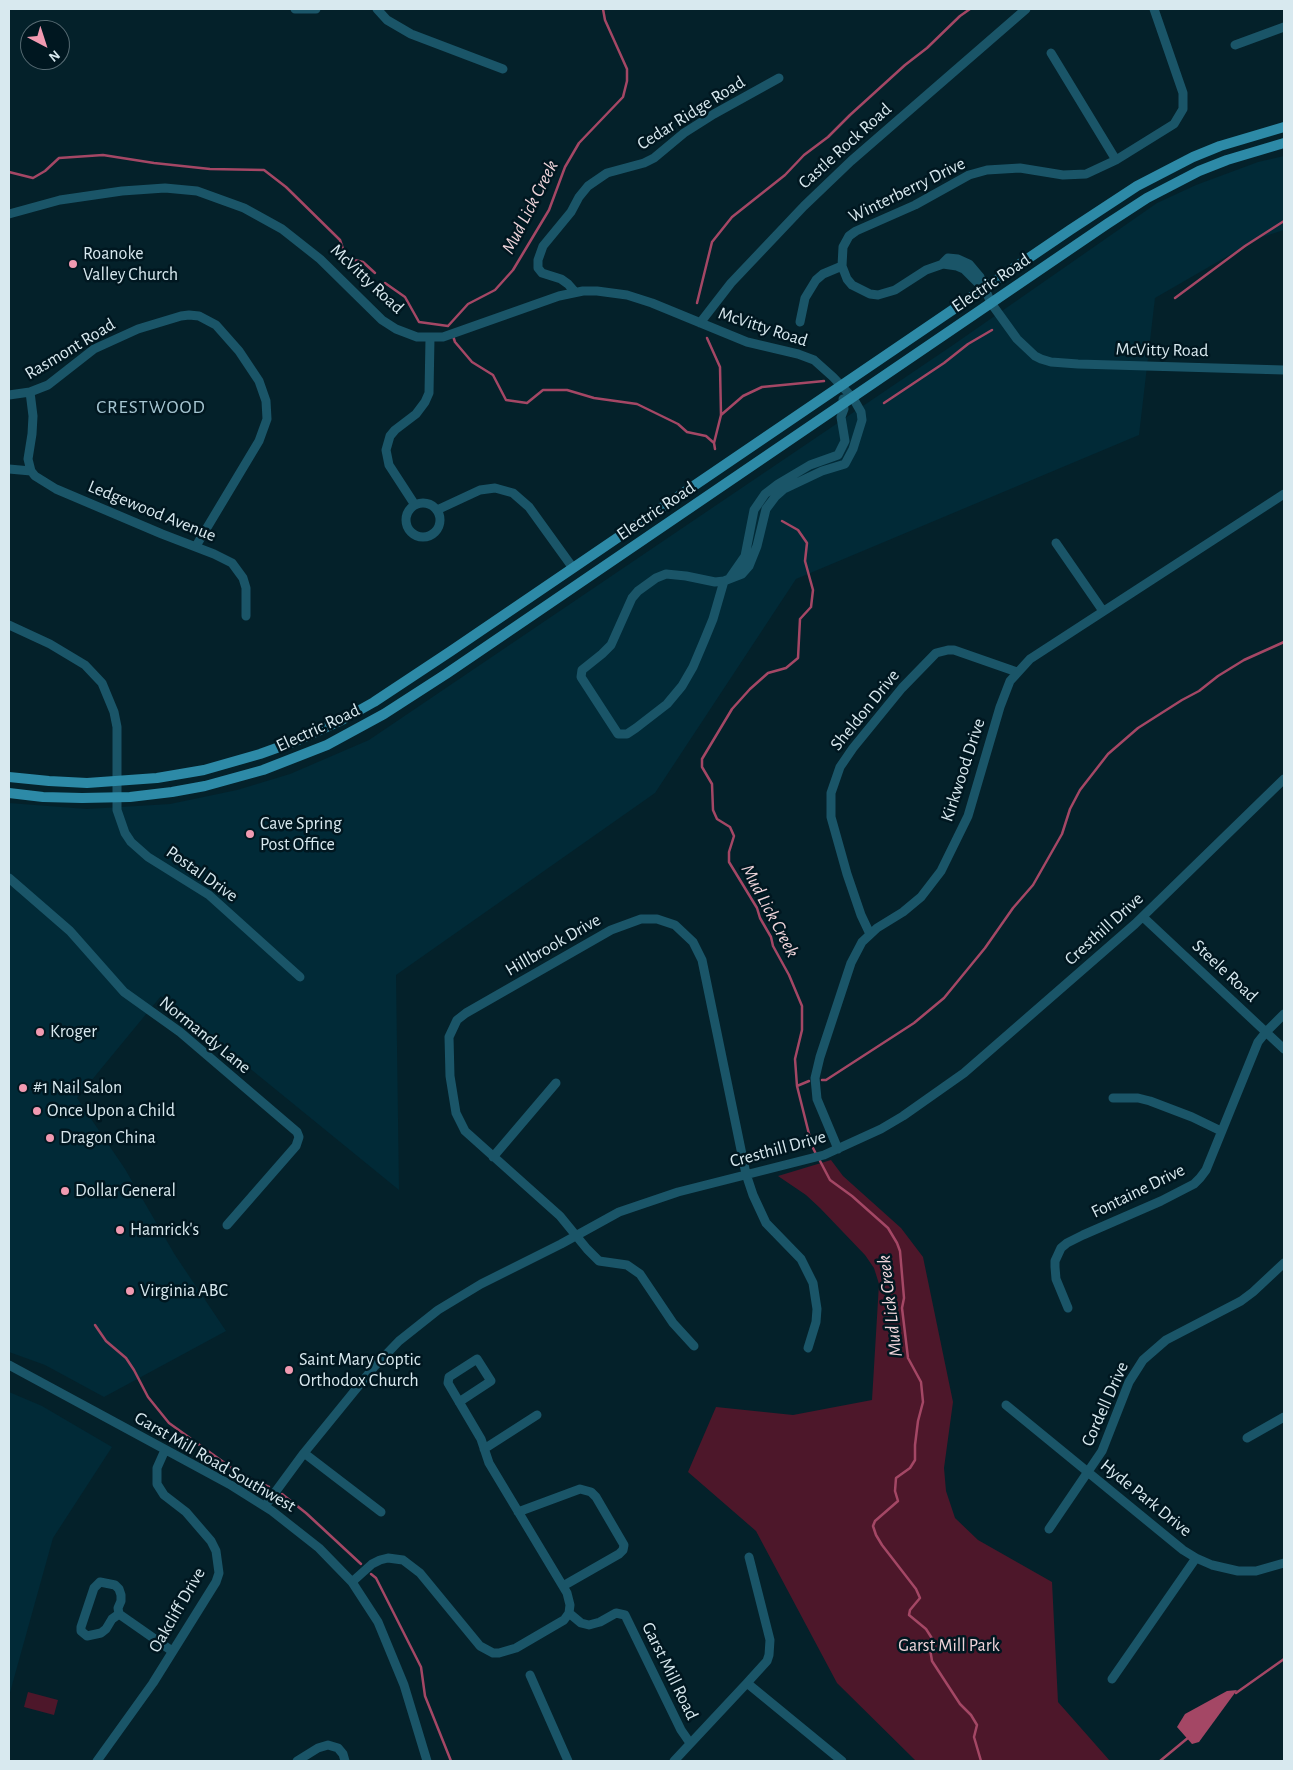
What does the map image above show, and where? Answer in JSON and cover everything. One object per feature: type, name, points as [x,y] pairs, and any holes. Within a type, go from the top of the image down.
[{"type":"main road","name":"Electric Road","points":[[9,777],[49,781],[117,782],[157,778],[229,764],[316,733],[374,702],[1099,211],[1154,176],[1220,146],[1284,127]]},
{"type":"main road","name":"Electric Road","points":[[9,793],[42,797],[117,798],[172,792],[236,778],[301,756],[355,731],[446,674],[1107,224],[1168,186],[1227,160],[1284,143]]},
{"type":"street","points":[[295,9],[316,9]]},
{"type":"street","points":[[376,9],[387,20],[411,34],[503,69]]},
{"type":"street","name":"Castle Rock Road","points":[[700,323],[731,283],[804,206],[851,161],[1026,9]]},
{"type":"street","name":"Winterberry Drive","points":[[842,266],[843,247],[849,236],[856,230],[915,205],[969,175],[987,170],[1020,168],[1074,176],[1091,172],[1116,160],[1174,124],[1183,109],[1183,93],[1154,9]]},
{"type":"street","points":[[1235,45],[1284,27]]},
{"type":"street","points":[[1052,53],[1116,160]]},
{"type":"street","name":"Cedar Ridge Road","points":[[575,292],[561,279],[542,273],[538,268],[538,260],[543,246],[566,218],[588,186],[607,173],[644,163],[654,158],[684,133],[779,78]]},
{"type":"street","name":"McVitty Road","points":[[9,214],[60,200],[122,191],[165,188],[197,191],[244,208],[282,229],[320,259],[382,320],[407,334],[430,338],[446,336],[550,298],[575,292],[597,291],[627,295],[652,303],[747,342],[798,354],[814,360],[853,398]]},
{"type":"street","points":[[800,322],[805,298],[816,280],[823,274],[842,266],[847,279],[852,285],[862,292],[878,295],[894,290],[926,270],[941,264],[948,258],[958,259],[969,264],[980,277],[984,289]]},
{"type":"street","name":"McVitty Road","points":[[984,289],[991,303],[1024,347],[1035,356],[1051,362],[1284,370]]},
{"type":"street","name":"Rasmont Road","points":[[9,395],[30,392],[48,385],[94,349],[138,329],[189,315],[198,316],[216,325],[239,351],[259,381],[266,401],[267,420],[260,441],[196,546]]},
{"type":"street","points":[[415,505],[389,465],[386,450],[394,430],[416,414],[426,402],[429,393],[430,338]]},
{"type":"street","points":[[724,581],[731,578],[745,556],[754,510],[765,494],[785,479],[810,465],[838,455],[845,441],[841,417],[844,410],[841,386]]},
{"type":"street","points":[[9,469],[31,470],[28,459],[33,416],[30,392]]},
{"type":"street","points":[[724,581],[713,619],[693,667],[682,686],[667,704],[636,728],[623,735],[616,732],[580,674],[584,667],[611,645],[632,598],[646,584],[666,574],[715,582],[724,581],[742,574],[749,566],[757,546],[766,509],[776,497],[784,489],[822,471],[845,464],[853,449],[862,420],[861,412],[853,398]]},
{"type":"street","name":"Ledgewood Avenue","points":[[31,470],[34,476],[56,489],[162,534],[196,546],[232,564],[243,578],[246,588],[246,616]]},
{"type":"street","points":[[437,510],[480,490],[495,488],[513,493],[529,508],[573,568]]},
{"type":"street","name":"Kirkwood Drive","points":[[838,1149],[817,1099],[815,1078],[820,1057],[851,963],[857,949],[870,934],[903,912],[921,897],[942,871],[968,816],[1000,707],[1010,681],[1030,659],[1284,494]]},
{"type":"street","points":[[426,503],[437,510],[440,521],[438,528],[434,532],[428,536],[420,536],[410,531],[406,520],[408,513],[415,505],[426,503]]},
{"type":"street","points":[[1056,543],[1103,611]]},
{"type":"street","name":"Postal Drive","points":[[9,625],[50,644],[85,665],[102,683],[114,712],[117,727],[117,810],[125,833],[137,848],[209,895],[300,976]]},
{"type":"street","name":"Sheldon Drive","points":[[870,934],[861,915],[847,874],[831,817],[831,793],[840,767],[853,748],[902,688],[936,653],[954,650],[1017,672]]},
{"type":"street","name":"Cresthill Drive","points":[[265,1506],[304,1453],[374,1366],[417,1326],[458,1297],[619,1212],[746,1174],[823,1155],[881,1129],[964,1073],[1143,917],[1284,779]]},
{"type":"street","name":"Normandy Lane","points":[[9,878],[70,931],[124,992],[180,1032],[297,1132],[299,1137],[296,1146],[227,1225]]},
{"type":"street","name":"Steele Road","points":[[1143,917],[1284,1049]]},
{"type":"street","name":"Hillbrook Drive","points":[[694,1346],[673,1322],[640,1274],[627,1265],[599,1261],[560,1216],[465,1131],[456,1113],[450,1076],[449,1037],[452,1028],[466,1013],[611,930],[647,918],[675,925],[693,942],[702,960],[746,1174],[753,1195],[766,1224],[801,1259],[813,1283],[818,1309],[808,1348]]},
{"type":"street","name":"Fontaine Drive","points":[[1068,1308],[1056,1279],[1055,1261],[1061,1248],[1083,1235],[1194,1184],[1206,1170],[1258,1042],[1284,1014]]},
{"type":"street","points":[[493,1157],[556,1083]]},
{"type":"street","points":[[1113,1098],[1138,1098],[1150,1101],[1192,1117],[1221,1131]]},
{"type":"street","name":"Cordell Drive","points":[[1049,1529],[1102,1451],[1130,1382],[1143,1360],[1166,1340],[1241,1301],[1254,1292],[1284,1263]]},
{"type":"street","points":[[352,1582],[372,1564],[380,1560],[388,1558],[403,1560],[420,1574],[480,1646],[493,1653],[516,1648],[564,1620],[569,1613],[570,1601],[563,1586],[489,1464],[478,1432],[459,1402],[448,1383],[449,1376],[477,1359],[491,1381],[459,1402]]},
{"type":"street","name":"Garst Mill Road Southwest","points":[[9,1365],[229,1484],[265,1506],[319,1548],[352,1582],[378,1622],[404,1685],[427,1761]]},
{"type":"street","name":"Hyde Park Drive","points":[[1006,1405],[1183,1550],[1196,1558],[1212,1566],[1238,1571],[1256,1571],[1284,1563]]},
{"type":"street","points":[[484,1448],[537,1415]]},
{"type":"street","points":[[1247,1438],[1284,1417]]},
{"type":"street","name":"Oakcliff Drive","points":[[97,1761],[153,1683],[216,1582],[219,1564],[216,1552],[210,1541],[186,1512],[164,1495],[157,1484],[157,1468],[165,1450]]},
{"type":"street","points":[[304,1453],[381,1512]]},
{"type":"street","points":[[518,1512],[580,1489],[591,1492],[596,1497],[624,1545],[623,1550],[563,1586]]},
{"type":"street","name":"Garst Mill Road","points":[[674,1761],[766,1661],[771,1646],[749,1556]]},
{"type":"street","points":[[1112,1679],[1196,1558]]},
{"type":"street","points":[[119,1614],[112,1619],[101,1633],[87,1636],[81,1631],[94,1588],[100,1582],[115,1585],[121,1594],[118,1608],[119,1614],[172,1651]]},
{"type":"street","name":"Garst Mill Road","points":[[569,1613],[580,1623],[590,1625],[616,1613],[625,1616],[681,1730],[690,1743]]},
{"type":"street","points":[[530,1675],[568,1761]]},
{"type":"street","points":[[747,1683],[842,1761]]},
{"type":"street","points":[[297,1761],[318,1748],[328,1745],[338,1748],[343,1754],[345,1761]]},
{"type":"shaded area","points":[[1284,156],[1284,230],[1259,238],[1155,298],[1139,435],[796,579],[655,793],[396,975],[399,1190],[161,996],[77,1098],[125,1169],[175,1255],[226,1331],[104,1397],[45,1365],[9,1352],[9,803],[87,809],[170,804],[237,790],[290,774],[369,740],[953,345],[1157,203],[1196,185],[1258,162]]},
{"type":"shaded area","points":[[9,1392],[42,1406],[112,1447],[53,1538],[9,1696]]},
{"type":"shaded area","points":[[1237,1690],[1199,1742],[1192,1744],[1177,1727],[1185,1714],[1227,1691]]},
{"type":"green space","name":"Garst Mill Park","points":[[831,1160],[843,1176],[901,1228],[923,1257],[953,1402],[944,1468],[946,1491],[955,1518],[978,1540],[1052,1582],[1058,1702],[1110,1761],[916,1761],[837,1683],[756,1531],[688,1472],[716,1407],[793,1415],[872,1400],[879,1284],[874,1268],[865,1255],[820,1208],[806,1195],[778,1176]]},
{"type":"green space","points":[[28,1692],[58,1700],[54,1715],[24,1707]]},
{"type":"waterway","name":"Mud Lick Creek","points":[[448,326],[468,304],[495,290],[513,270],[549,210],[565,167],[579,143],[623,97],[627,81],[627,69],[605,20],[603,9]]},
{"type":"waterway","points":[[697,303],[712,242],[732,217],[785,175],[804,155],[828,137],[905,65],[970,9]]},
{"type":"waterway","points":[[9,172],[33,178],[45,171],[59,158],[103,155],[210,169],[264,170],[286,187],[340,240],[346,258],[363,262],[375,273]]},
{"type":"waterway","points":[[1175,298],[1245,246],[1284,221]]},
{"type":"waterway","points":[[385,283],[405,297],[419,322],[448,326]]},
{"type":"waterway","points":[[884,403],[944,363],[968,344],[992,330]]},
{"type":"waterway","name":"Mud Lick Creek","points":[[453,336],[455,342],[472,362],[493,375],[506,400],[527,403],[543,390],[567,390],[594,398],[637,404],[678,424],[687,432],[706,436],[714,443],[715,449]]},
{"type":"waterway","points":[[707,338],[720,367],[721,415],[714,443]]},
{"type":"waterway","points":[[721,415],[743,396],[762,387],[824,381]]},
{"type":"waterway","name":"Mud Lick Creek","points":[[782,521],[798,530],[807,543],[805,561],[813,590],[811,607],[800,619],[798,658],[786,668],[768,673],[732,709],[702,759],[702,767],[712,784],[713,810],[717,819],[730,827],[734,836],[729,852],[729,862],[757,908],[802,1006],[802,1030],[795,1059],[797,1086],[812,1146],[816,1154]]},
{"type":"waterway","points":[[822,1080],[826,1080],[914,1023],[944,998],[1033,885],[1062,834],[1070,809],[1080,790],[1108,754],[1138,728],[1199,691],[1218,676],[1244,660],[1284,642]]},
{"type":"waterway","points":[[797,1086],[809,1081]]},
{"type":"waterway","name":"Mud Lick Creek","points":[[819,1159],[830,1180],[852,1196],[888,1228],[900,1251],[904,1298],[902,1308],[908,1358],[921,1382],[923,1402],[918,1421],[915,1460],[910,1468],[896,1478],[895,1491],[898,1501],[875,1521],[873,1526],[882,1545],[916,1589],[920,1598],[910,1610],[909,1615],[926,1629],[933,1640],[930,1649],[932,1661],[960,1704],[971,1715],[977,1725],[974,1737],[981,1761]]},
{"type":"waterway","points":[[95,1325],[106,1341],[126,1358],[148,1397],[169,1423],[240,1474],[269,1487]]},
{"type":"waterway","points":[[282,1494],[306,1513],[361,1564]]},
{"type":"waterway","points":[[371,1574],[376,1578],[421,1667],[425,1696],[451,1761]]},
{"type":"waterway","points":[[1236,1693],[1284,1659]]},
{"type":"waterway","points":[[1160,1761],[1189,1737]]},
{"type":"place","name":"Roanoke Valley Church","points":[[73,264]]},
{"type":"place","name":"Cave Spring Post Office","points":[[250,834]]},
{"type":"place","name":"Kroger","points":[[40,1032]]},
{"type":"place","name":"#1 Nail Salon","points":[[23,1088]]},
{"type":"place","name":"Once Upon a Child","points":[[37,1111]]},
{"type":"place","name":"Dragon China","points":[[50,1138]]},
{"type":"place","name":"Dollar General","points":[[65,1191]]},
{"type":"place","name":"Hamrick's","points":[[120,1230]]},
{"type":"place","name":"Virginia ABC","points":[[130,1291]]},
{"type":"place","name":"Saint Mary Coptic Orthodox Church","points":[[289,1370]]},
{"type":"district","name":"CRESTWOOD","points":[[151,407]]}]
